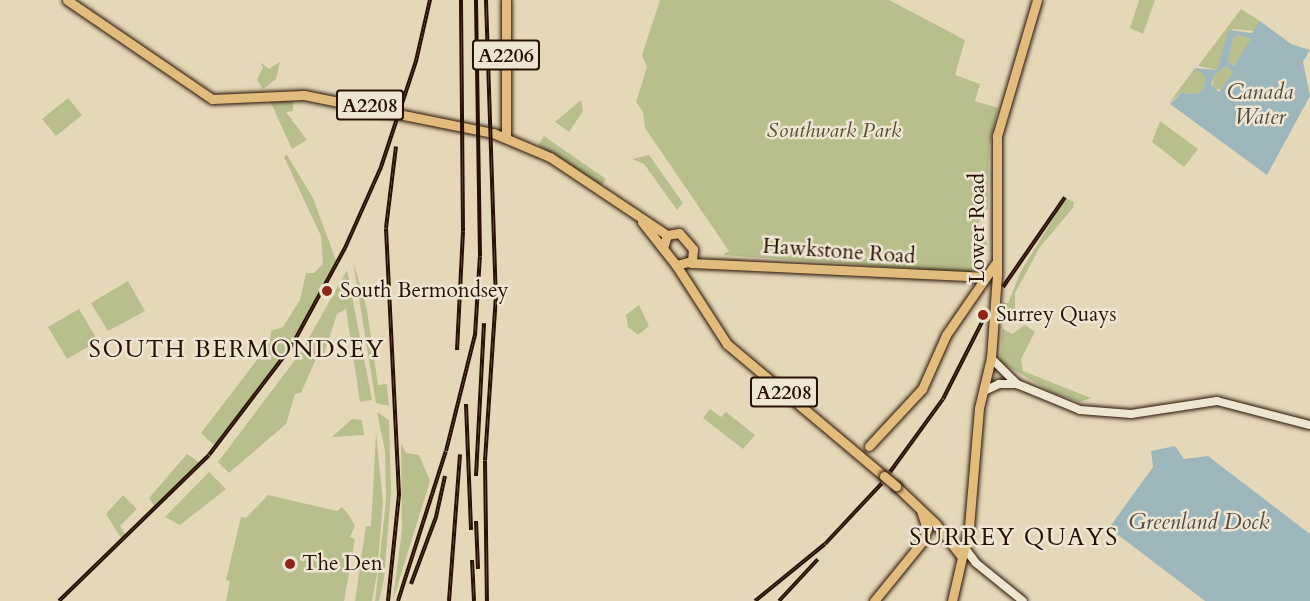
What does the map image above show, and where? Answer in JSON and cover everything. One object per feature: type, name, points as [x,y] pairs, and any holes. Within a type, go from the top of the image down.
[{"type":"main road","name":"A2208","points":[[67,0],[215,100],[304,94],[506,138],[550,157],[666,235]]},
{"type":"main road","name":"A2206","points":[[506,0],[506,138]]},
{"type":"main road","name":"Lower Road","points":[[952,601],[969,527],[984,391],[991,358],[996,289],[998,136],[1037,0]]},
{"type":"main road","name":"A2208","points":[[641,220],[663,248]]},
{"type":"main road","points":[[693,249],[684,265],[663,248],[666,235],[677,232],[693,249],[712,262]]},
{"type":"main road","name":"Hawkstone Road","points":[[684,265],[712,262],[963,279],[984,277]]},
{"type":"main road","points":[[852,449],[869,446],[922,389],[946,335],[973,292],[995,264]]},
{"type":"main road","name":"A2208","points":[[684,265],[683,280],[727,344],[873,467]]},
{"type":"main road","points":[[963,279],[973,292]]},
{"type":"main road","points":[[973,292],[996,289]]},
{"type":"main road","points":[[991,358],[1017,384]]},
{"type":"main road","points":[[984,391],[1000,383],[1017,384],[1080,410],[1142,412],[1217,401],[1310,425]]},
{"type":"main road","points":[[869,446],[873,467],[896,486],[948,538],[962,557],[976,562]]},
{"type":"main road","points":[[874,601],[926,535],[921,511]]},
{"type":"main road","points":[[948,538],[969,527]]},
{"type":"main road","points":[[964,547],[976,562],[1023,601]]},
{"type":"green space","name":"Southwark Park","points":[[660,0],[889,0],[965,40],[955,75],[980,84],[975,101],[998,108],[989,147],[988,209],[978,223],[988,245],[975,244],[973,273],[723,255],[729,251],[645,128],[643,112],[636,102],[647,67],[642,55]]},
{"type":"green space","points":[[1139,0],[1155,0],[1143,34],[1130,28]]},
{"type":"green space","points":[[1241,9],[1260,21],[1256,31],[1232,29],[1217,70],[1198,66]]},
{"type":"green space","points":[[1238,35],[1252,39],[1234,66],[1228,61],[1233,38]]},
{"type":"green space","points":[[260,62],[269,69],[280,62],[276,79],[263,89],[257,80],[263,67]]},
{"type":"green space","points":[[1229,65],[1233,72],[1223,90],[1212,88],[1214,74]]},
{"type":"green space","points":[[1195,68],[1206,77],[1203,89],[1197,94],[1181,93],[1169,103]]},
{"type":"green space","points":[[68,98],[82,115],[56,136],[42,119]]},
{"type":"green space","points":[[269,99],[293,102],[293,111],[286,112],[307,140],[292,149]]},
{"type":"green space","points":[[581,100],[583,111],[569,132],[555,122]]},
{"type":"green space","points":[[1160,121],[1198,149],[1184,167],[1152,142]]},
{"type":"green space","points":[[544,136],[606,179],[602,186],[538,145]]},
{"type":"green space","points":[[287,155],[313,198],[337,263],[280,361],[215,446],[201,433],[270,343],[271,331],[283,327],[300,300],[306,273],[314,273],[323,264],[321,236],[284,157]]},
{"type":"green space","points":[[649,155],[683,203],[677,210],[644,164],[632,159]]},
{"type":"green space","points":[[1066,198],[1074,202],[1073,208],[1040,247],[1015,293],[1015,313],[1003,318],[1000,302],[1008,303],[1021,271]]},
{"type":"green space","points":[[353,261],[367,310],[378,385],[387,384],[389,406],[376,403]]},
{"type":"green space","points":[[347,270],[372,400],[360,402],[346,309],[337,314],[324,353],[319,352],[301,393],[295,394],[286,424],[229,473],[218,462],[301,352]]},
{"type":"green space","points":[[128,281],[145,311],[108,331],[91,303]]},
{"type":"green space","points":[[639,305],[649,326],[638,335],[628,327],[626,315]]},
{"type":"green space","points":[[79,309],[98,341],[67,359],[48,327]]},
{"type":"green space","points":[[1025,325],[1035,332],[1021,359],[1023,371],[1091,398],[1080,402],[1053,393],[1000,362],[1002,328],[1012,334]]},
{"type":"green space","points":[[710,409],[721,417],[726,412],[755,435],[743,449],[703,418]]},
{"type":"green space","points":[[377,412],[389,420],[391,492],[384,579],[379,601],[375,601],[386,501],[385,451]]},
{"type":"green space","points":[[352,419],[362,420],[364,435],[332,437]]},
{"type":"green space","points":[[376,433],[383,502],[377,574],[372,601],[355,601],[366,526],[371,526]]},
{"type":"green space","points":[[401,443],[406,453],[419,455],[430,481],[393,600],[402,529]]},
{"type":"green space","points":[[187,454],[200,463],[156,509],[149,498]]},
{"type":"green space","points":[[209,472],[226,489],[180,525],[165,517]]},
{"type":"green space","points":[[123,495],[137,509],[120,526],[126,535],[121,538],[106,514]]},
{"type":"green space","name":"The Den","points":[[268,495],[337,511],[342,507],[349,515],[355,526],[350,537],[355,539],[344,601],[226,601],[230,581],[226,580],[241,517],[246,518]]},
{"type":"water","name":"Canada Water","points":[[1260,21],[1291,44],[1310,50],[1303,62],[1310,96],[1267,175],[1170,104],[1181,93],[1197,94],[1203,89],[1206,77],[1195,68],[1217,70],[1229,30],[1252,33]],"holes":[[[1238,35],[1251,39],[1234,66],[1228,61],[1233,38]],[[1227,66],[1233,72],[1219,92],[1211,84],[1215,74]]]},
{"type":"water","name":"Greenland Dock","points":[[1175,446],[1184,459],[1208,456],[1310,534],[1310,601],[1205,601],[1109,528],[1153,467],[1151,451]]},
{"type":"railway","points":[[59,601],[209,455],[291,347],[345,248],[381,167],[416,61],[430,0]]},
{"type":"railway","points":[[457,350],[463,231],[461,0]]},
{"type":"railway","points":[[398,601],[446,451],[475,335],[480,256],[476,0]]},
{"type":"railway","points":[[486,0],[496,295],[485,461],[487,601]]},
{"type":"railway","points":[[388,601],[399,494],[386,228],[396,147]]},
{"type":"railway","points":[[1003,287],[1065,197]]},
{"type":"railway","points":[[890,472],[943,399],[983,320]]},
{"type":"railway","points":[[476,476],[484,323]]},
{"type":"railway","points":[[466,404],[471,530]]},
{"type":"railway","points":[[449,601],[460,454]]},
{"type":"railway","points":[[411,584],[436,517],[445,476]]},
{"type":"railway","points":[[755,601],[825,544],[882,483]]},
{"type":"railway","points":[[476,521],[478,569]]},
{"type":"railway","points":[[779,601],[818,559]]},
{"type":"railway","points":[[472,560],[474,601]]},
{"type":"place","name":"South Bermondsey","points":[[327,291]]},
{"type":"place","name":"Surrey Quays","points":[[983,315]]},
{"type":"place","name":"The Den","points":[[290,564]]},
{"type":"district","name":"SOUTH BERMONDSEY","points":[[237,350]]},
{"type":"district","name":"SURREY QUAYS","points":[[1014,538]]}]
